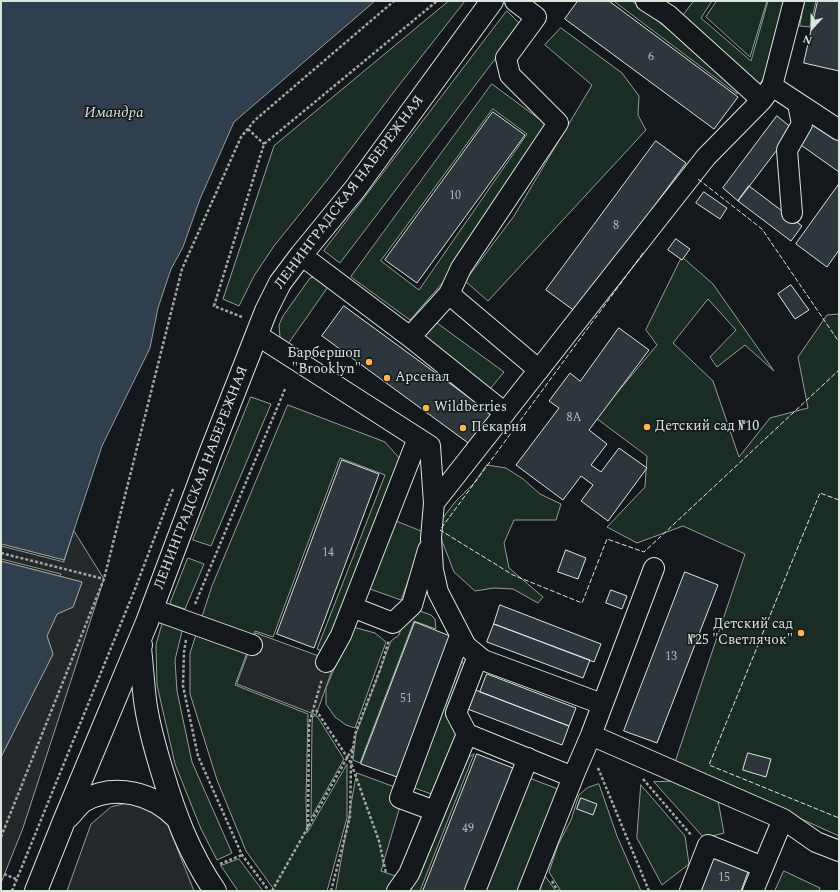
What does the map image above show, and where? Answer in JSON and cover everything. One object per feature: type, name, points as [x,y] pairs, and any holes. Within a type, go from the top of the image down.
[{"type":"main road","name":"ЛЕНИНГРАДСКАЯ НАБЕРЕЖНАЯ","points":[[149,615],[266,311],[280,283],[355,189],[492,1]]},
{"type":"main road","points":[[149,615],[140,648],[145,701],[156,750],[176,817],[189,846],[212,889]]},
{"type":"main road","points":[[36,891],[149,615]]},
{"type":"main road","points":[[64,821],[84,800],[107,791],[134,793],[156,802],[176,817]]},
{"type":"lane","points":[[410,337],[449,294],[461,268],[558,123],[510,75],[506,58],[536,17],[515,1]]},
{"type":"lane","points":[[646,1],[668,15],[767,93],[798,104],[839,130]]},
{"type":"lane","points":[[434,503],[706,157],[767,93],[794,1]]},
{"type":"lane","points":[[792,213],[787,150],[802,124],[798,104]]},
{"type":"lane","points":[[301,255],[410,337],[505,413]]},
{"type":"lane","points":[[449,294],[539,370]]},
{"type":"lane","points":[[257,335],[430,446],[434,503],[431,538],[433,570],[438,592],[466,646],[483,660],[602,704]]},
{"type":"lane","points":[[326,662],[342,635],[418,438]]},
{"type":"lane","points":[[352,607],[393,622],[396,620],[412,604],[431,538]]},
{"type":"lane","points":[[528,891],[573,777],[590,739],[654,568]]},
{"type":"lane","points":[[149,615],[252,645]]},
{"type":"lane","points":[[435,811],[400,798],[460,636]]},
{"type":"lane","points":[[478,656],[456,713],[467,734],[573,777]]},
{"type":"lane","points":[[392,884],[409,874],[467,734]]},
{"type":"lane","points":[[590,739],[783,819],[816,842],[839,851]]},
{"type":"lane","points":[[475,891],[528,758]]},
{"type":"lane","points":[[753,891],[783,819]]},
{"type":"lane","points":[[690,891],[708,845],[763,867]]},
{"type":"path","points":[[1,837],[104,579],[182,269],[241,137],[255,120],[394,1]]},
{"type":"path","points":[[242,317],[214,306],[264,144],[437,1]]},
{"type":"path","points":[[248,129],[264,144]]},
{"type":"path","points":[[1,553],[104,579]]},
{"type":"path","points":[[331,891],[350,817],[351,763],[355,734],[380,670],[396,620]]},
{"type":"path","points":[[308,827],[309,724],[326,662]]},
{"type":"path","points":[[316,710],[351,763],[379,841],[392,884]]},
{"type":"path","points":[[590,739],[649,891]]},
{"type":"path","points":[[272,891],[353,747]]},
{"type":"path","points":[[638,774],[706,851]]},
{"type":"path","points":[[4,874],[16,879]]},
{"type":"green space","points":[[449,1],[465,1],[328,179],[274,246],[254,276],[239,306],[223,299],[274,146]]},
{"type":"green space","points":[[632,1],[738,84],[737,94],[615,2]]},
{"type":"green space","points":[[694,1],[712,1],[701,18],[751,61],[768,1],[787,1],[768,71],[758,87],[682,17]]},
{"type":"green space","points":[[717,1],[767,1],[750,57],[706,17]]},
{"type":"green space","points":[[805,1],[816,1],[810,27],[800,26]]},
{"type":"green space","points":[[507,11],[521,25],[340,263],[324,251]]},
{"type":"green space","points":[[561,28],[622,73],[639,96],[638,115],[646,130],[488,301],[465,281],[514,216],[592,85],[545,45]]},
{"type":"green space","points":[[492,84],[550,127],[452,272],[410,320],[351,277]],"holes":[[[493,109],[527,134],[419,290],[381,261]]]},
{"type":"green space","points":[[682,257],[713,284],[774,371],[745,345],[717,367],[710,357],[736,330],[708,299],[673,343],[713,381],[739,457],[770,418],[808,408],[798,357],[827,315],[839,314],[839,836],[675,762],[745,554],[683,526],[637,543],[607,527],[645,487],[647,456],[596,418],[657,345],[646,330]]},
{"type":"green space","points":[[320,277],[330,284],[288,344],[280,337],[279,325],[283,316],[310,278]]},
{"type":"green space","points":[[437,323],[504,372],[490,389],[423,338]]},
{"type":"green space","points":[[251,397],[271,404],[211,546],[193,540]]},
{"type":"green space","points":[[288,405],[385,442],[401,460],[327,653],[317,649],[385,475],[340,458],[273,637],[255,631],[235,685],[308,714],[306,800],[307,833],[347,764],[347,818],[327,891],[275,891],[246,851],[217,780],[190,694],[190,653],[212,586]]},
{"type":"green space","points":[[487,465],[506,468],[523,479],[540,494],[561,504],[556,520],[514,520],[504,543],[509,568],[543,597],[538,603],[513,589],[494,588],[475,591],[454,572],[442,541],[439,523],[455,502],[474,483]]},
{"type":"green space","points":[[396,521],[426,533],[401,600],[370,589]]},
{"type":"green space","points":[[188,558],[204,564],[185,609],[170,604]]},
{"type":"green space","points":[[414,609],[431,615],[435,619],[436,629],[414,621],[360,763],[353,760],[356,734],[391,641],[399,635],[403,621]]},
{"type":"green space","points":[[164,618],[183,627],[175,660],[177,691],[192,762],[232,853],[217,860],[201,829],[175,764],[157,685],[156,645]]},
{"type":"green space","points":[[353,627],[375,633],[386,642],[355,728],[346,725],[335,717],[326,704],[326,688]]},
{"type":"green space","points":[[458,651],[465,668],[458,732],[434,795],[409,786]]},
{"type":"green space","points":[[313,716],[317,716],[344,759],[311,818],[312,725]]},
{"type":"green space","points":[[474,754],[420,891],[405,891],[465,760]]},
{"type":"green space","points":[[357,773],[400,789],[401,803],[381,871],[401,878],[393,891],[336,891]]},
{"type":"green space","points":[[524,776],[558,789],[519,891],[481,891]]},
{"type":"green space","points":[[684,781],[717,795],[724,833],[704,838],[654,782]]},
{"type":"green space","points":[[599,784],[617,836],[641,891],[561,891],[549,872],[558,845],[571,820],[579,795],[587,788]]},
{"type":"green space","points":[[641,785],[685,836],[689,864],[662,885],[637,838]]},
{"type":"green space","points":[[239,859],[263,891],[238,891],[221,866]]},
{"type":"green space","points":[[784,871],[820,888],[819,891],[775,891]]},
{"type":"green space","points":[[545,876],[556,891],[536,891]]},
{"type":"shaded area","points":[[74,531],[104,579],[23,828],[1,883],[1,757],[53,654],[47,636],[57,614],[73,607],[82,582],[1,561],[1,544],[64,560]]},
{"type":"shaded area","points":[[256,633],[335,662],[316,715],[237,684]]},
{"type":"shaded area","points":[[132,802],[166,820],[194,891],[67,891],[91,824],[111,807]]},
{"type":"water","name":"Имандра","points":[[1,1],[375,1],[234,122],[200,199],[183,247],[171,269],[158,308],[150,348],[102,446],[64,560],[1,544]]},
{"type":"water","points":[[1,561],[82,582],[73,607],[57,614],[47,636],[53,654],[1,757]]},
{"type":"pier","points":[[1,544],[64,560],[64,562],[1,546]]},
{"type":"pier","points":[[1,559],[61,574],[60,576],[1,561]]},
{"type":"building","points":[[578,1],[609,1],[738,97],[714,129],[565,19]]},
{"type":"building","points":[[818,1],[839,1],[839,71],[804,63]]},
{"type":"building","points":[[493,112],[525,135],[417,283],[385,260]]},
{"type":"building","points":[[777,116],[793,129],[738,201],[723,188]]},
{"type":"building","points":[[813,122],[839,141],[839,172],[798,143]]},
{"type":"building","points":[[656,141],[686,163],[576,312],[546,290]]},
{"type":"building","points":[[839,184],[839,250],[827,267],[796,244]]},
{"type":"building","points":[[749,186],[802,226],[791,241],[738,201]]},
{"type":"building","points":[[704,192],[727,208],[720,219],[696,203]]},
{"type":"building","points":[[676,239],[690,249],[682,260],[668,250]]},
{"type":"building","points":[[791,285],[809,310],[795,319],[778,294]]},
{"type":"building","points":[[344,306],[493,415],[471,445],[322,336]]},
{"type":"building","points":[[619,328],[649,350],[589,430],[607,444],[591,465],[601,472],[619,448],[647,468],[608,521],[581,501],[593,485],[581,476],[563,500],[516,465],[559,408],[549,401],[570,373],[580,381]]},
{"type":"building","points":[[342,460],[379,474],[314,648],[277,634]]},
{"type":"building","points":[[566,550],[586,558],[578,579],[558,572]]},
{"type":"building","points":[[685,572],[718,585],[657,743],[624,731]]},
{"type":"building","points":[[611,590],[627,596],[622,609],[606,603]]},
{"type":"building","points":[[500,605],[601,644],[594,662],[494,624]]},
{"type":"building","points":[[415,622],[450,636],[397,777],[361,764]]},
{"type":"building","points":[[494,624],[590,660],[583,678],[487,642]]},
{"type":"building","points":[[487,674],[576,708],[569,726],[480,692]]},
{"type":"building","points":[[473,689],[569,726],[562,745],[465,708]]},
{"type":"building","points":[[748,753],[771,759],[766,777],[743,770]]},
{"type":"building","points":[[477,754],[513,768],[465,891],[423,891]]},
{"type":"building","points":[[581,798],[597,804],[593,815],[577,809]]},
{"type":"building","points":[[712,854],[749,869],[741,891],[698,891]]},
{"type":"fence","points":[[698,179],[762,229],[839,342]]},
{"type":"fence","points":[[643,253],[440,530],[513,575],[582,603],[607,539],[644,552],[839,370]]},
{"type":"fence","points":[[839,500],[820,493],[709,765],[839,818]]},
{"type":"place","name":"Барбершоп \"Brоoklyn\"","points":[[369,362]]},
{"type":"place","name":"Арсенал","points":[[387,378]]},
{"type":"place","name":"Wildberries","points":[[426,408]]},
{"type":"place","name":"Детский сад №10","points":[[647,427]]},
{"type":"place","name":"Пекарня","points":[[463,428]]},
{"type":"place","name":"Детский сад №25 \"Светлячок\"","points":[[801,633]]}]
